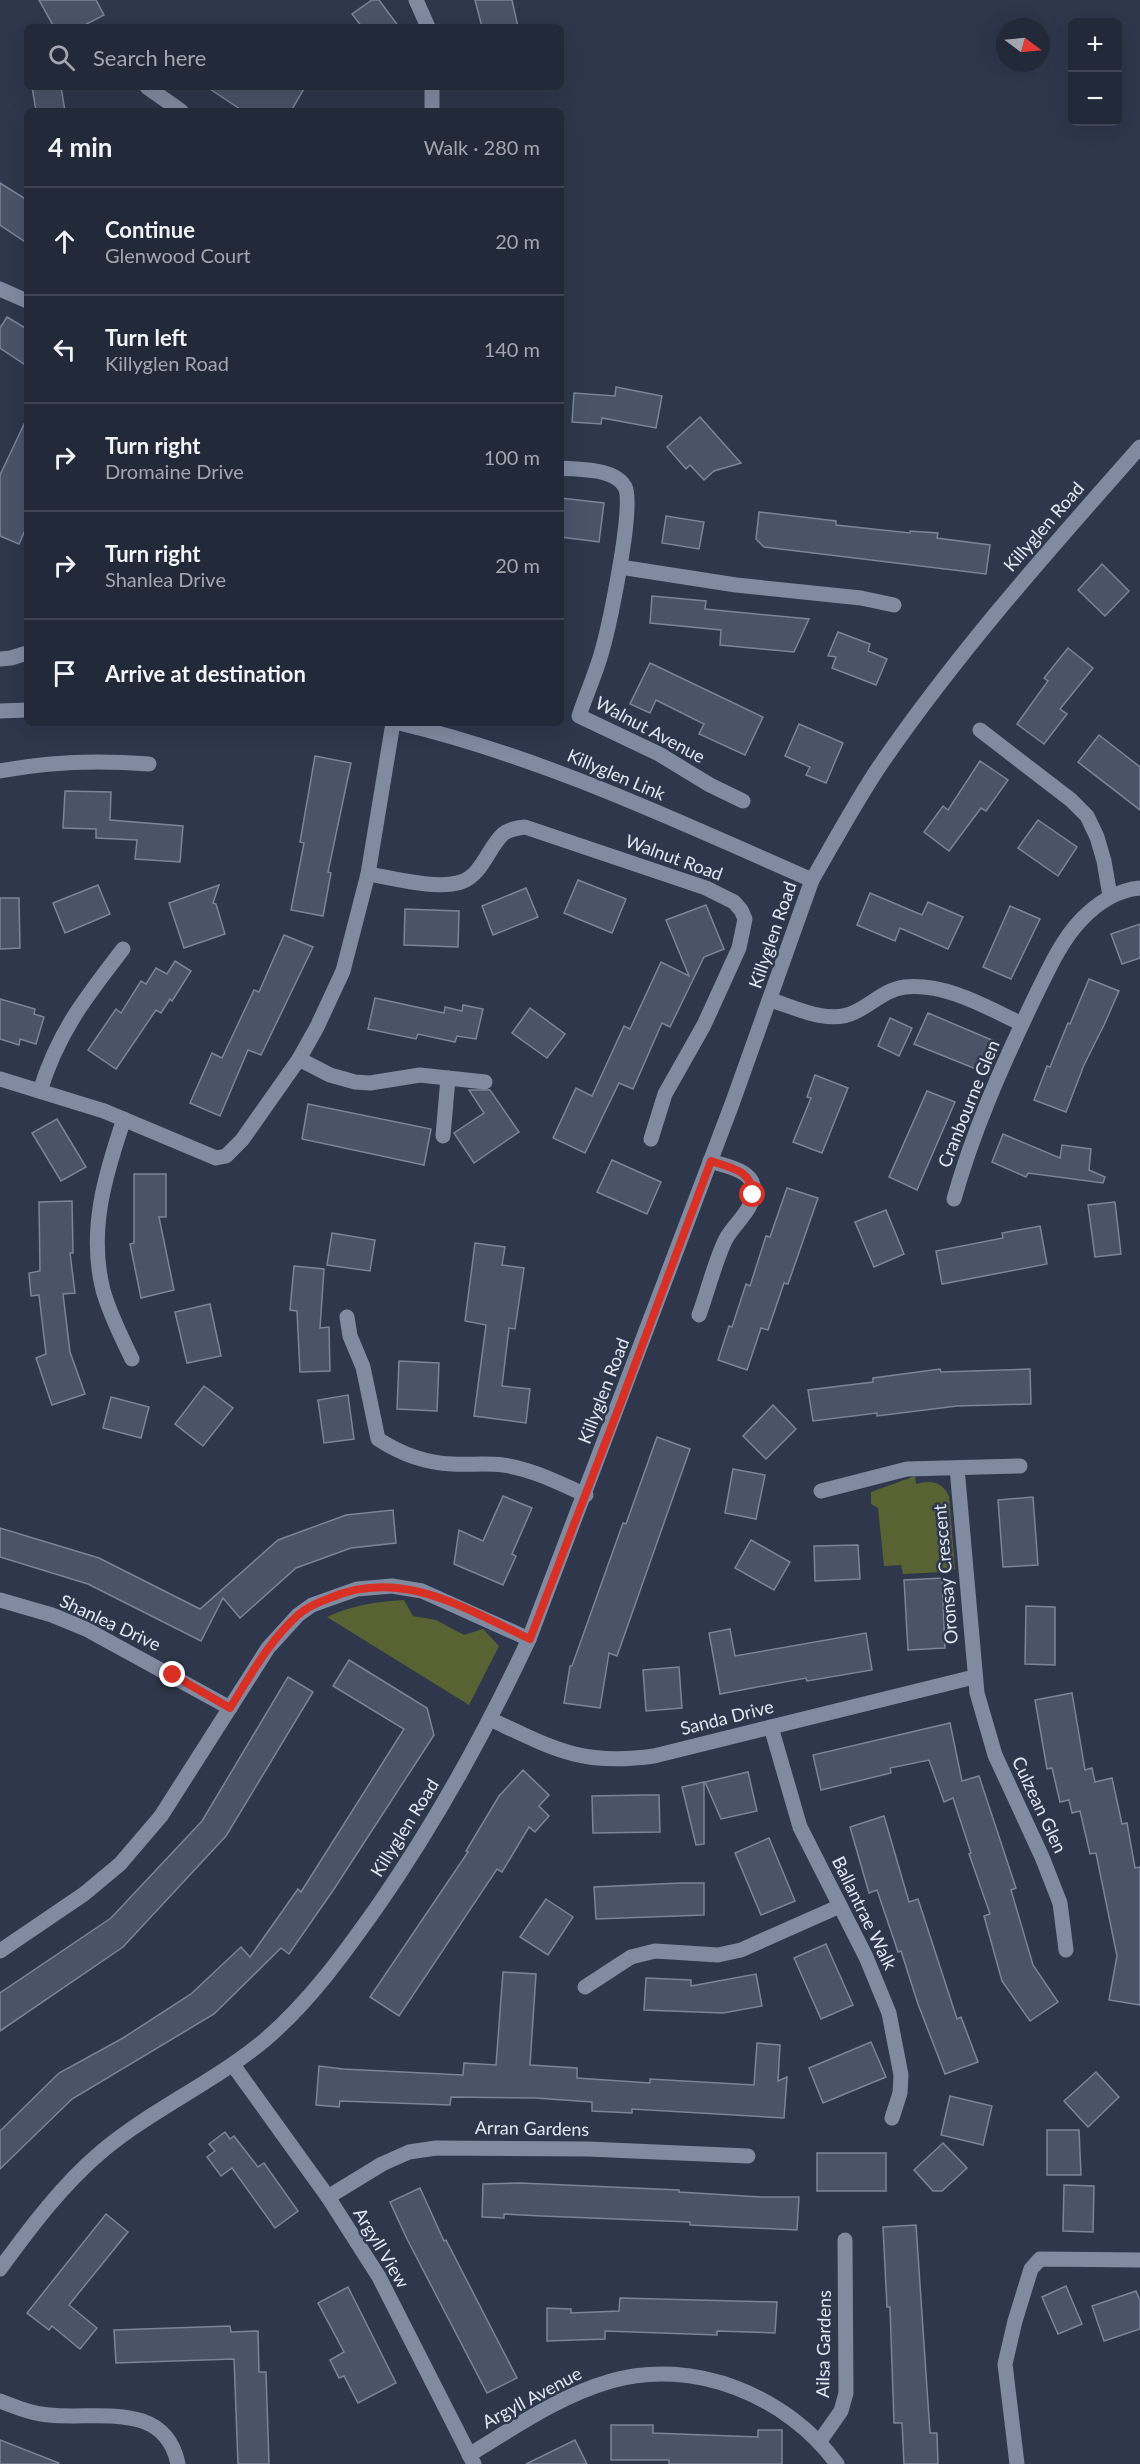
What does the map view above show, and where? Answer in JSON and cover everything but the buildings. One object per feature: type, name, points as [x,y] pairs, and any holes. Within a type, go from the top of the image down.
[{"type":"street","points":[[416,0],[427,24]]},
{"type":"street","points":[[151,90],[177,108]]},
{"type":"street","points":[[432,90],[432,108]]},
{"type":"street","points":[[0,289],[24,300]]},
{"type":"street","name":"Killyglen Road","points":[[0,2269],[64,2189],[101,2152],[233,2065],[300,2007],[335,1967],[396,1880],[454,1787],[492,1720],[530,1639],[771,1000],[812,880],[878,768],[943,679],[1023,580],[1140,447]]},
{"type":"street","name":"Walnut Avenue","points":[[564,468],[613,476],[625,486],[628,498],[620,567],[602,652],[579,716],[658,754],[710,785],[743,801]]},
{"type":"street","points":[[620,567],[745,586],[861,598],[894,605]]},
{"type":"street","points":[[0,659],[24,654]]},
{"type":"street","points":[[0,711],[24,710]]},
{"type":"street","points":[[0,1079],[124,1119],[216,1158],[226,1156],[242,1140],[299,1059],[343,971],[368,874],[393,726]]},
{"type":"street","name":"Killyglen Link","points":[[411,726],[524,758],[812,880]]},
{"type":"street","points":[[980,730],[1071,800],[1087,816],[1101,853],[1110,896]]},
{"type":"street","points":[[0,771],[27,766],[100,760],[149,764]]},
{"type":"street","name":"Walnut Road","points":[[368,874],[444,885],[462,882],[477,871],[503,835],[511,830],[525,827],[706,888],[734,902],[745,919],[739,948],[704,1025],[665,1094],[651,1139]]},
{"type":"street","name":"Cranbourne Glen","points":[[954,1199],[968,1149],[1022,1024],[1068,935],[1081,919],[1110,896],[1140,888]]},
{"type":"street","points":[[40,1091],[50,1060],[79,1005],[123,949]]},
{"type":"street","name":"Cranbourne Glen","points":[[771,1000],[817,1014],[836,1017],[855,1012],[901,987],[918,986],[968,999],[1022,1024]]},
{"type":"street","points":[[299,1059],[330,1075],[355,1082],[370,1083],[413,1075],[485,1082]]},
{"type":"street","points":[[443,1136],[448,1078]]},
{"type":"street","points":[[124,1119],[102,1190],[97,1244],[103,1289],[113,1318],[132,1359]]},
{"type":"street","points":[[699,1315],[726,1238],[747,1212],[753,1195],[753,1183],[745,1173],[711,1161]]},
{"type":"street","points":[[347,1317],[350,1336],[363,1367],[378,1439],[408,1456],[453,1464],[504,1465],[533,1473],[586,1495]]},
{"type":"street","points":[[821,1491],[907,1469],[1020,1466]]},
{"type":"street","name":"Oronsay Crescent","points":[[957,1468],[974,1677]]},
{"type":"street","points":[[0,1951],[84,1894],[120,1864],[161,1816],[268,1648],[298,1615],[312,1605],[339,1593],[392,1586],[422,1591],[530,1639]]},
{"type":"street","name":"Shanlea Drive","points":[[0,1600],[52,1615],[86,1629],[230,1708]]},
{"type":"street","name":"Sanda Drive","points":[[492,1720],[568,1753],[615,1760],[654,1756],[974,1677]]},
{"type":"street","name":"Culzean Glen","points":[[974,1677],[981,1710],[995,1755],[1042,1857],[1060,1903],[1066,1950]]},
{"type":"street","name":"Ballantrae Walk","points":[[771,1727],[800,1827],[866,1958],[889,2013],[901,2075],[900,2093],[892,2118]]},
{"type":"street","points":[[585,1987],[631,1958],[655,1951],[718,1954],[741,1950],[840,1906]]},
{"type":"street","name":"Argyll View","points":[[233,2065],[328,2197],[379,2277],[471,2459]]},
{"type":"street","name":"Arran Gardens","points":[[328,2197],[382,2164],[409,2152],[436,2148],[588,2149],[748,2156]]},
{"type":"street","name":"Ailsa Gardens","points":[[820,2441],[841,2411],[846,2393],[845,2240]]},
{"type":"street","points":[[1017,2464],[1005,2364],[1031,2269],[1040,2259],[1140,2260]]},
{"type":"street","name":"Argyll Avenue","points":[[471,2459],[566,2398],[610,2381],[651,2375],[710,2380],[740,2389],[778,2408],[808,2429],[837,2464]]},
{"type":"street","points":[[0,2401],[42,2415],[140,2419],[169,2439],[178,2464]]},
{"type":"green space","points":[[915,1476],[916,1484],[935,1483],[943,1487],[949,1496],[955,1569],[945,1572],[903,1574],[901,1565],[884,1566],[878,1508],[871,1504],[871,1492]]},
{"type":"green space","points":[[404,1600],[413,1616],[436,1620],[464,1635],[483,1629],[499,1646],[469,1705],[327,1617],[364,1605]]},
{"type":"route","points":[[173,1675],[230,1708],[268,1648],[298,1615],[312,1605],[339,1593],[357,1589],[392,1586],[422,1591],[530,1639],[711,1161],[745,1173],[753,1183],[753,1195]]}]
